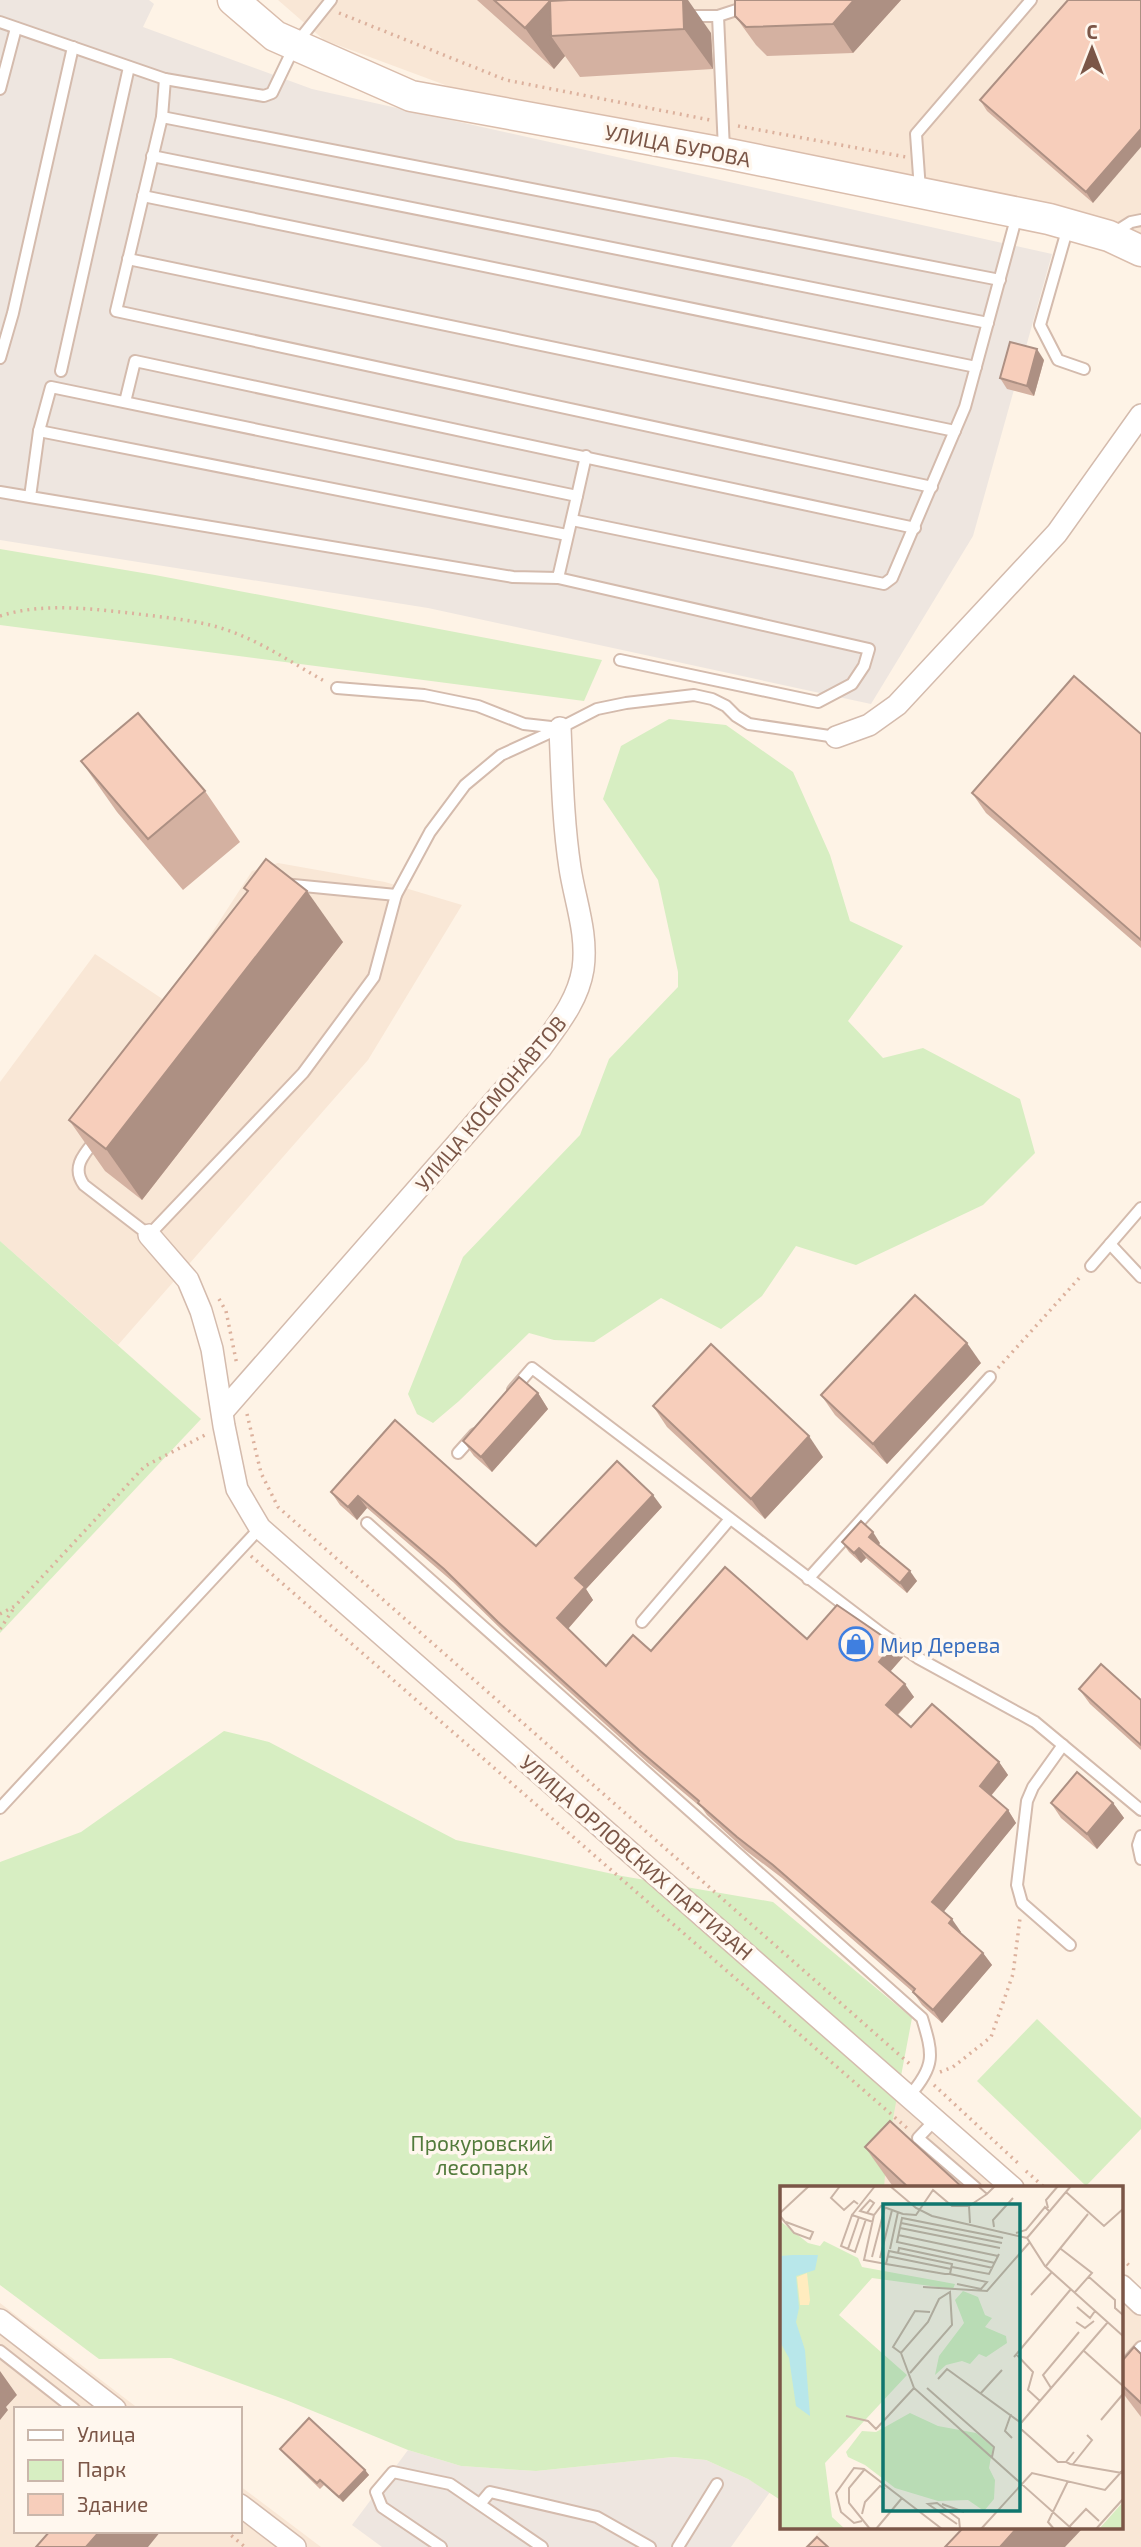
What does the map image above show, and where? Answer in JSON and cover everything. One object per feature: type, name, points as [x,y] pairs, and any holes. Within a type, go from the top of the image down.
[{"type":"main road","name":"УЛИЦА БУРОВА","points":[[233,0],[275,36],[411,96],[724,153],[1018,213],[1108,236],[1141,251]]},
{"type":"street","points":[[836,737],[869,726],[897,705],[1057,533],[1141,415]]},
{"type":"street","name":"УЛИЦА КОСМОНАВТОВ","points":[[223,1419],[241,1390],[541,1048],[572,1005],[583,968],[583,930],[570,868],[564,818],[560,728]]},
{"type":"street","name":"УЛИЦА ОРЛОВСКИХ ПАРТИЗАН","points":[[149,1236],[188,1280],[201,1311],[212,1349],[237,1489],[260,1528],[1011,2186]]},
{"type":"street","points":[[1124,2288],[1141,2304]]},
{"type":"street","points":[[0,2320],[112,2407]]},
{"type":"street","points":[[242,2507],[295,2547]]},
{"type":"lane","points":[[676,16],[718,16],[767,0]]},
{"type":"lane","points":[[920,193],[916,134],[1031,0]]},
{"type":"lane","points":[[0,22],[165,79],[264,96],[272,93],[295,45],[329,3]]},
{"type":"lane","points":[[718,16],[724,153]]},
{"type":"lane","points":[[0,89],[16,28]]},
{"type":"lane","points":[[0,358],[13,313],[73,47]]},
{"type":"lane","points":[[61,371],[129,67]]},
{"type":"lane","points":[[165,79],[162,117],[116,311],[932,486]]},
{"type":"lane","points":[[162,117],[1000,280]]},
{"type":"lane","points":[[152,156],[988,323]]},
{"type":"lane","points":[[143,196],[976,367]]},
{"type":"lane","points":[[572,520],[884,583],[892,578],[965,407],[1018,213]]},
{"type":"lane","points":[[1108,236],[1131,222],[1141,220]]},
{"type":"lane","points":[[1069,225],[1040,325],[1058,360],[1084,369]]},
{"type":"lane","points":[[128,259],[955,431]]},
{"type":"lane","points":[[125,402],[135,361],[915,528]]},
{"type":"lane","points":[[30,497],[39,431],[51,387],[577,496]]},
{"type":"lane","points":[[39,431],[567,535]]},
{"type":"lane","points":[[558,578],[586,456]]},
{"type":"lane","points":[[0,492],[513,577],[558,578],[869,649],[864,666],[852,684],[818,702],[620,660]]},
{"type":"lane","points":[[337,688],[424,695],[478,706],[523,724],[560,728]]},
{"type":"lane","points":[[105,1128],[80,1160],[78,1178],[149,1236],[303,1073],[374,977],[396,895],[430,832],[465,785],[501,755],[597,709],[694,695],[726,706],[749,724],[836,737]]},
{"type":"lane","points":[[270,888],[294,883],[396,895]]},
{"type":"lane","points":[[1091,1266],[1141,1208]]},
{"type":"lane","points":[[1110,1244],[1141,1277]]},
{"type":"lane","points":[[507,1396],[532,1368],[808,1579],[918,1658],[1035,1722],[1141,1810]]},
{"type":"lane","points":[[808,1579],[990,1377]]},
{"type":"lane","points":[[458,1453],[483,1425]]},
{"type":"lane","points":[[642,1622],[730,1519]]},
{"type":"lane","points":[[367,1523],[922,2018],[930,2046],[925,2077],[909,2096]]},
{"type":"lane","points":[[0,1808],[260,1528]]},
{"type":"lane","points":[[1063,1745],[1033,1787],[1027,1801],[1017,1885],[1022,1903],[1070,1945]]},
{"type":"lane","points":[[1141,1836],[1138,1845],[1141,1859]]},
{"type":"lane","points":[[936,2119],[918,2138],[974,2186]]},
{"type":"lane","points":[[1124,2366],[1141,2347]]},
{"type":"lane","points":[[0,2351],[71,2407]]},
{"type":"lane","points":[[441,2547],[382,2507],[376,2492],[393,2472],[450,2484],[542,2547]]},
{"type":"lane","points":[[678,2547],[717,2484]]},
{"type":"lane","points":[[480,2504],[490,2492],[597,2517],[650,2547]]},
{"type":"path","points":[[329,3],[344,17],[506,80],[918,160]]},
{"type":"path","points":[[0,615],[41,609],[85,608],[189,620],[228,630],[337,688]]},
{"type":"path","points":[[990,1377],[1091,1266]]},
{"type":"path","points":[[219,1299],[226,1311],[233,1339],[241,1390],[261,1473],[278,1507],[925,2077],[1043,2186]]},
{"type":"path","points":[[0,1629],[15,1606],[145,1466],[223,1419]]},
{"type":"path","points":[[242,1548],[918,2138]]},
{"type":"path","points":[[0,1614],[15,1606]]},
{"type":"path","points":[[925,2077],[953,2067],[990,2037],[1013,1974],[1022,1903]]},
{"type":"path","points":[[228,2533],[245,2547]]},
{"type":"shaded area","points":[[0,0],[149,0],[154,4],[143,27],[312,89],[1052,254],[973,536],[871,704],[428,608],[0,540]]},
{"type":"shaded area","points":[[278,0],[1141,0],[1141,236],[1084,212],[464,92],[324,40]]},
{"type":"shaded area","points":[[278,863],[385,882],[462,905],[368,1060],[118,1345],[0,1241],[0,1082],[95,954],[167,1002],[252,871]]},
{"type":"shaded area","points":[[902,2086],[1007,2186],[846,2186]]},
{"type":"shaded area","points":[[1124,2296],[1141,2312],[1141,2547],[805,2547],[821,2530],[1124,2530]]},
{"type":"shaded area","points":[[0,2303],[136,2407],[14,2407],[14,2533],[242,2533],[242,2488],[321,2547],[0,2547]]},
{"type":"shaded area","points":[[408,2450],[461,2466],[536,2471],[673,2457],[706,2460],[770,2492],[731,2547],[382,2547],[352,2525]]},
{"type":"green space","points":[[0,549],[155,575],[602,660],[584,701],[0,625]]},
{"type":"green space","points":[[669,719],[726,725],[793,772],[830,855],[850,921],[903,946],[848,1021],[883,1058],[923,1048],[1020,1099],[1035,1153],[983,1205],[856,1265],[796,1246],[762,1296],[721,1329],[661,1298],[594,1342],[554,1340],[529,1333],[433,1423],[417,1414],[408,1394],[463,1257],[580,1135],[609,1059],[678,987],[678,972],[658,880],[603,799],[621,746]]},
{"type":"green space","points":[[0,1241],[201,1419],[0,1633]]},
{"type":"green space","name":"Прокуровский лесопарк","points":[[224,1731],[269,1742],[456,1840],[622,1876],[773,1902],[912,2018],[887,2150],[884,2186],[780,2186],[780,2500],[748,2479],[706,2460],[673,2457],[536,2471],[461,2466],[408,2450],[286,2400],[171,2358],[99,2359],[0,2285],[0,1862],[81,1832]]},
{"type":"green space","points":[[1037,2019],[1141,2118],[1141,2129],[1086,2186],[977,2081]]},
{"type":"building","points":[[494,0],[548,0],[550,1],[525,28]]},
{"type":"building","points":[[683,0],[684,29],[551,36],[550,1]]},
{"type":"building","points":[[735,0],[854,0],[833,24],[746,27],[735,16]]},
{"type":"building","points":[[1068,0],[1141,0],[1141,129],[1086,192],[980,100]]},
{"type":"building","points":[[1010,342],[1037,349],[1027,386],[1000,378]]},
{"type":"building","points":[[1074,676],[1141,734],[1141,940],[972,793]]},
{"type":"building","points":[[138,713],[205,791],[148,839],[81,761]]},
{"type":"building","points":[[266,859],[307,891],[106,1149],[69,1120],[248,891],[244,888]]},
{"type":"building","points":[[915,1295],[967,1343],[873,1444],[821,1395]]},
{"type":"building","points":[[711,1344],[809,1436],[751,1499],[653,1406]]},
{"type":"building","points":[[519,1377],[538,1393],[481,1457],[463,1441]]},
{"type":"building","points":[[395,1420],[536,1546],[617,1461],[653,1495],[575,1578],[585,1587],[557,1618],[606,1666],[633,1635],[651,1651],[725,1567],[807,1639],[837,1605],[894,1644],[879,1662],[905,1684],[886,1705],[911,1727],[932,1704],[999,1762],[980,1786],[1008,1810],[932,1902],[952,1919],[949,1923],[983,1953],[933,2010],[913,1992],[915,1989],[639,1750],[498,1622],[444,1569],[358,1496],[348,1507],[331,1492]]},
{"type":"building","points":[[861,1521],[873,1532],[869,1537],[910,1571],[900,1583],[859,1548],[854,1553],[842,1542]]},
{"type":"building","points":[[1101,1664],[1141,1700],[1141,1745],[1079,1689]]},
{"type":"building","points":[[1077,1772],[1113,1803],[1087,1834],[1051,1803]]},
{"type":"building","points":[[890,2121],[961,2186],[907,2186],[865,2147]]},
{"type":"building","points":[[1134,2347],[1141,2354],[1141,2403],[1124,2387],[1124,2359]]},
{"type":"building","points":[[309,2418],[365,2470],[339,2497],[320,2480],[317,2483],[280,2449]]},
{"type":"building","points":[[961,2530],[1015,2530],[1000,2547],[945,2547]]},
{"type":"building","points":[[48,2533],[98,2533],[86,2547],[36,2547]]},
{"type":"building","points":[[817,2537],[828,2547],[807,2547]]},
{"type":"place","name":"Мир Дерева","points":[[856,1644]]}]
